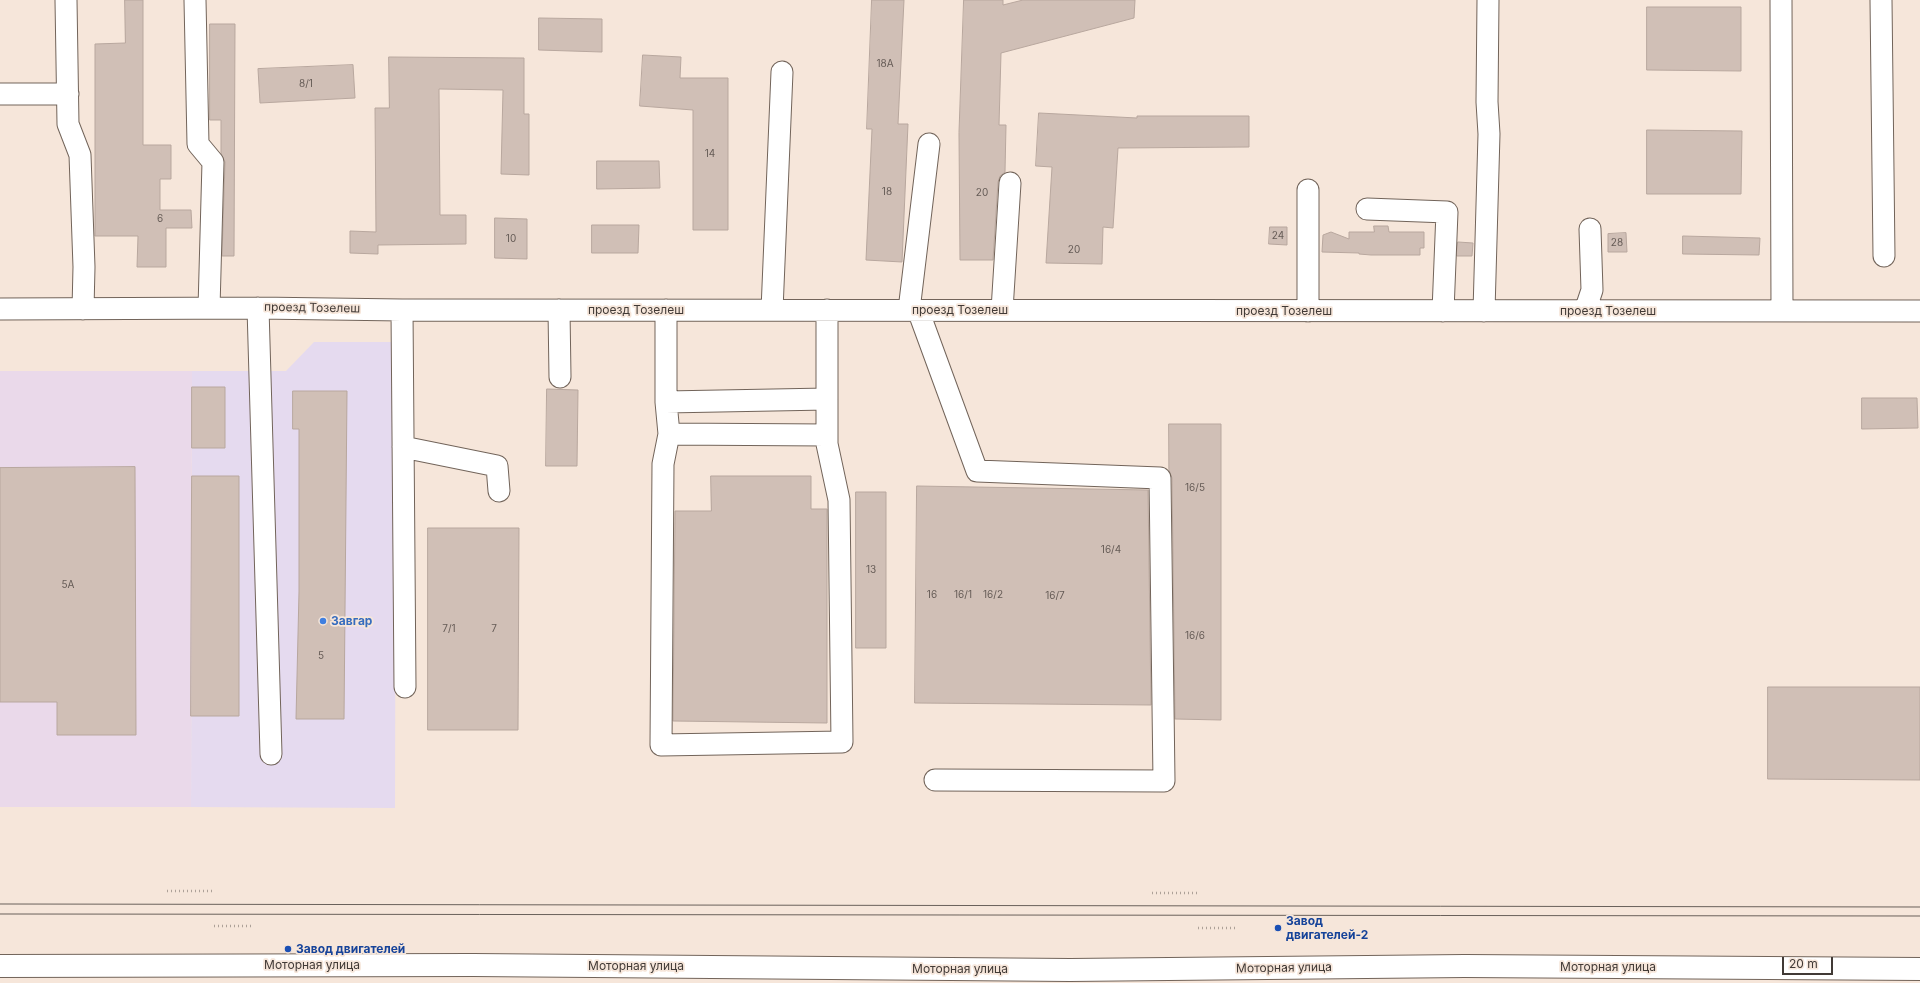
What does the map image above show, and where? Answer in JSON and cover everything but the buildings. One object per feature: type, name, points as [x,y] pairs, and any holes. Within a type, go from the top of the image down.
[{"type":"main road","name":"Моторная улица","points":[[0,966],[473,965],[734,975],[1465,966],[1744,975],[1782,975],[1920,969]]},
{"type":"street","points":[[66,0],[68,124],[80,155],[84,267],[83,309]]},
{"type":"street","points":[[195,0],[198,144],[213,162],[209,308]]},
{"type":"street","points":[[1484,311],[1489,134],[1487,102],[1488,0]]},
{"type":"street","points":[[1781,0],[1782,311]]},
{"type":"street","points":[[1882,0],[1884,256]]},
{"type":"street","points":[[772,310],[782,72]]},
{"type":"street","points":[[0,94],[68,94]]},
{"type":"street","points":[[929,144],[914,310],[977,471],[1160,478],[1164,781],[935,780]]},
{"type":"street","points":[[1002,310],[1010,182]]},
{"type":"street","points":[[1308,190],[1308,311]]},
{"type":"street","points":[[1366,209],[1447,212],[1443,310]]},
{"type":"street","points":[[1585,311],[1592,290],[1590,229]]},
{"type":"street","points":[[258,308],[271,754]]},
{"type":"street","name":"проезд Тозелеш","points":[[0,309],[258,308],[402,310],[1920,311]]},
{"type":"street","points":[[402,310],[405,687]]},
{"type":"street","points":[[559,310],[560,378]]},
{"type":"street","points":[[666,310],[666,402],[669,434],[663,464],[661,745],[842,742],[839,500],[827,444],[828,310]]},
{"type":"street","points":[[666,402],[827,399]]},
{"type":"street","points":[[669,434],[827,436]]},
{"type":"street","points":[[403,447],[497,466],[499,491]]},
{"type":"path","points":[[167,891],[214,891]]},
{"type":"path","points":[[1152,893],[1198,893]]},
{"type":"path","points":[[214,926],[253,926]]},
{"type":"path","points":[[1198,928],[1238,928]]},
{"type":"shaded area","points":[[314,342],[396,342],[395,808],[191,807],[192,371],[286,371]]},
{"type":"shaded area","points":[[0,371],[192,371],[191,807],[0,807]]},
{"type":"tram line","points":[[0,904],[1920,907]]},
{"type":"tram line","points":[[0,914],[1920,916]]},
{"type":"place","name":"Завгар","points":[[323,621]]},
{"type":"place","name":"Завод двигателей-2","points":[[1278,928]]},
{"type":"place","name":"Завод двигателей","points":[[288,949]]}]
